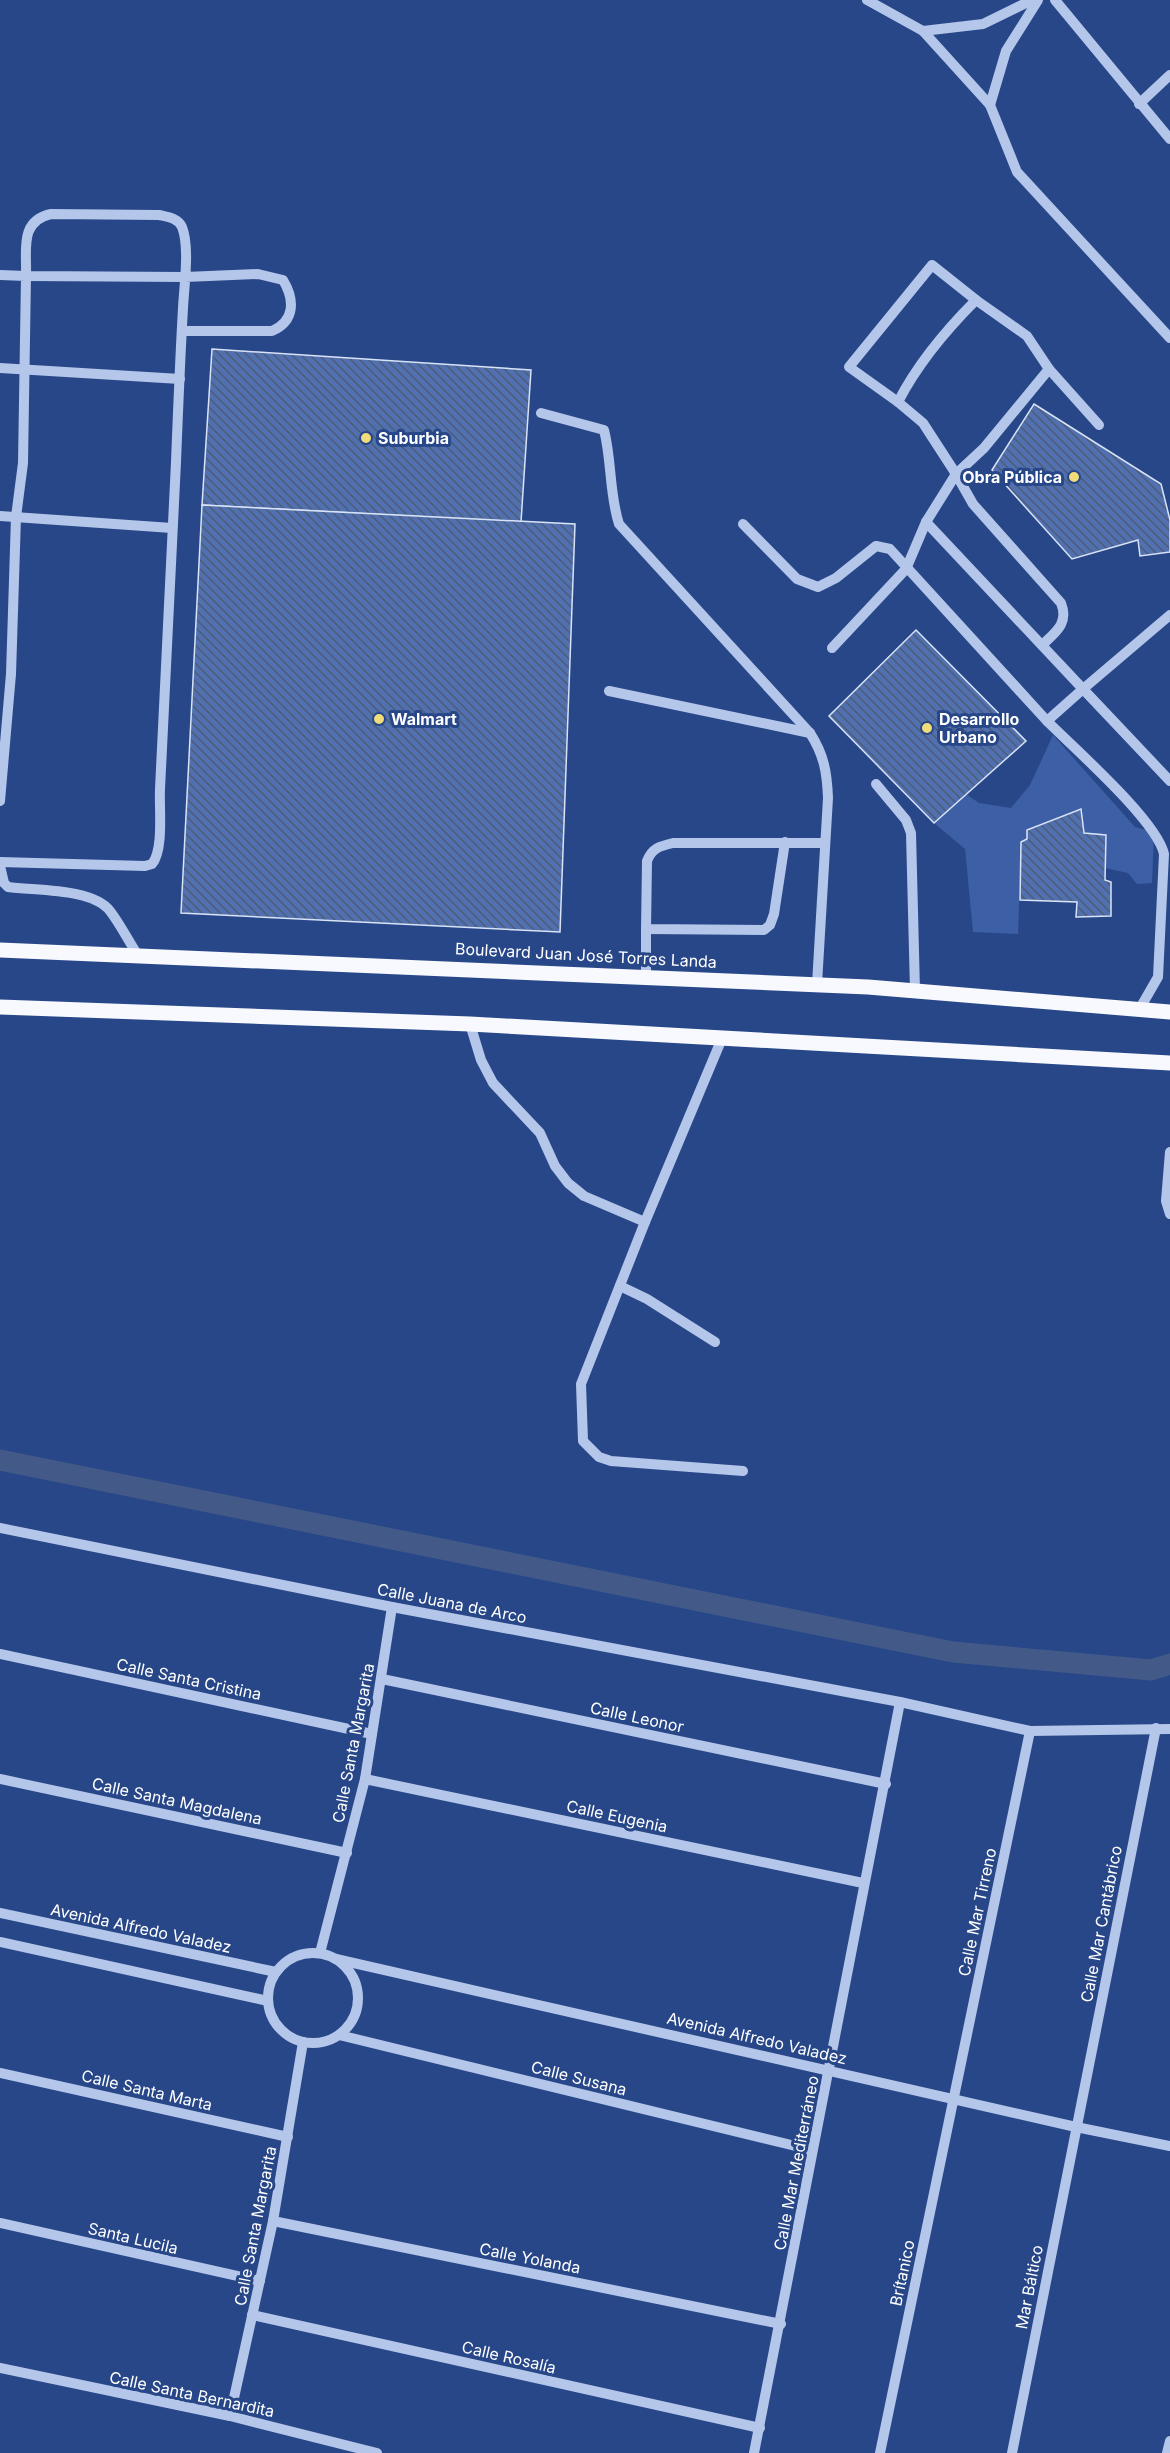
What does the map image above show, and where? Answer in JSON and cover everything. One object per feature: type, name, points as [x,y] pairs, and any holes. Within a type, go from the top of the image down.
[{"type":"main road","name":"Boulevard Juan José Torres Landa","points":[[0,950],[817,984],[1170,1012]]},
{"type":"main road","points":[[0,1007],[470,1024],[723,1036],[1170,1063]]},
{"type":"street","points":[[867,0],[923,31],[990,105],[1017,172],[1170,338]]},
{"type":"street","points":[[923,31],[983,24],[1032,0]]},
{"type":"street","points":[[990,105],[1006,51],[1038,0]]},
{"type":"street","points":[[1055,0],[1170,139]]},
{"type":"street","points":[[1139,104],[1170,75]]},
{"type":"street","points":[[0,801],[11,674],[16,517],[23,463],[28,232],[32,223],[40,217],[51,214],[159,215],[172,218],[181,224],[185,236],[185,277],[156,859],[152,864],[145,866],[0,864],[4,883],[8,887],[86,896],[102,903],[110,910],[137,954]]},
{"type":"street","points":[[1042,645],[1064,622],[1065,613],[1061,603],[973,504],[923,423],[849,367],[932,265],[1027,336],[1049,369],[1099,425]]},
{"type":"street","points":[[0,275],[185,277],[258,274],[283,280],[290,292],[292,305],[290,317],[283,326],[272,332],[182,331]]},
{"type":"street","points":[[898,402],[913,372],[952,324],[976,300]]},
{"type":"street","points":[[0,368],[180,379]]},
{"type":"street","points":[[832,648],[906,569],[926,522],[956,474],[984,448],[1049,369]]},
{"type":"street","points":[[541,413],[604,430],[609,452],[613,505],[619,524],[810,733],[823,753],[827,776],[817,984]]},
{"type":"street","points":[[0,516],[172,528]]},
{"type":"street","points":[[926,522],[1170,781]]},
{"type":"street","points":[[743,524],[797,579],[818,587],[836,578],[876,546],[890,549],[1047,722],[1147,822],[1161,842],[1164,854],[1158,977],[1139,1010]]},
{"type":"street","points":[[1047,722],[1170,615]]},
{"type":"street","points":[[609,691],[810,733]]},
{"type":"street","points":[[876,784],[906,820],[911,833],[915,991]]},
{"type":"street","points":[[646,929],[764,930],[770,925],[774,914],[785,842]]},
{"type":"street","points":[[646,976],[647,861],[650,852],[660,846],[673,843],[825,843]]},
{"type":"street","points":[[470,1024],[481,1060],[493,1083],[540,1133],[555,1166],[568,1184],[584,1196],[645,1222]]},
{"type":"street","points":[[723,1036],[580,1384],[583,1441],[599,1456],[611,1461],[743,1471]]},
{"type":"street","points":[[1170,1152],[1166,1201],[1170,1214]]},
{"type":"street","points":[[620,1286],[646,1299],[715,1342]]},
{"type":"street","name":"Calle Juana de Arco","points":[[0,1528],[392,1607],[900,1702],[1030,1731],[1170,1729]]},
{"type":"street","name":"Calle Santa Margarita","points":[[320,1953],[364,1779],[392,1607]]},
{"type":"street","name":"Calle Santa Cristina","points":[[0,1654],[372,1734]]},
{"type":"street","name":"Calle Leonor","points":[[382,1679],[886,1784]]},
{"type":"street","name":"Calle Mar Mediterráneo","points":[[754,2453],[781,2324],[812,2150],[830,2070],[863,1883],[886,1784],[900,1702]]},
{"type":"street","name":"Calle Mar Cantábrico","points":[[1076,2127],[1156,1728]]},
{"type":"street","name":"Calle Mar Tirreno","points":[[954,2098],[1030,1731]]},
{"type":"street","name":"Calle Santa Magdalena","points":[[0,1779],[347,1853]]},
{"type":"street","name":"Calle Eugenia","points":[[364,1779],[863,1883]]},
{"type":"street","name":"Avenida Alfredo Valadez","points":[[0,1913],[276,1972]]},
{"type":"street","points":[[0,1942],[268,2001]]},
{"type":"street","points":[[320,1953],[336,1959],[352,1975],[358,1996],[356,2012],[350,2025],[339,2035],[322,2042],[303,2042],[286,2034],[274,2020],[268,2001],[269,1986],[276,1972],[288,1960],[303,1954],[320,1953]]},
{"type":"street","name":"Avenida Alfredo Valadez","points":[[336,1959],[1076,2127],[1170,2146]]},
{"type":"street","name":"Calle Susana","points":[[339,2035],[812,2150]]},
{"type":"street","name":"Calle Santa Margarita","points":[[230,2416],[273,2221],[303,2042]]},
{"type":"street","name":"Calle Santa Marta","points":[[0,2073],[288,2137]]},
{"type":"street","name":"Brítanico","points":[[880,2453],[954,2098]]},
{"type":"street","name":"Mar Báltico","points":[[1012,2453],[1076,2127]]},
{"type":"street","name":"Calle Yolanda","points":[[273,2221],[781,2324]]},
{"type":"street","name":"Santa Lucila","points":[[0,2223],[260,2281]]},
{"type":"street","name":"Calle Rosalía","points":[[252,2315],[760,2428]]},
{"type":"street","name":"Calle Santa Bernardita","points":[[0,2368],[230,2416],[377,2453]]},
{"type":"street","points":[[1167,2453],[1170,2441]]},
{"type":"shaded area","points":[[1053,735],[1135,827],[1154,832],[1152,883],[1137,884],[1128,873],[1105,868],[1106,836],[1084,833],[1080,809],[1027,830],[1027,839],[1021,842],[1018,934],[973,932],[965,849],[934,823],[966,794],[979,803],[1011,808],[1030,785]]},
{"type":"building","name":"Suburbia","points":[[212,349],[531,370],[521,522],[202,505]]},
{"type":"building","name":"Obra Pública","points":[[1034,404],[1161,484],[1170,520],[1170,552],[1140,556],[1138,540],[1072,559],[992,470]]},
{"type":"building","name":"Walmart","points":[[202,505],[575,524],[560,932],[181,913]]},
{"type":"building","name":"Desarrollo Urbano","points":[[916,630],[1026,741],[934,823],[829,716]]},
{"type":"building","points":[[1081,809],[1084,833],[1106,835],[1105,880],[1111,882],[1111,916],[1076,917],[1077,902],[1020,900],[1021,842],[1027,839],[1027,830]]},
{"type":"waterway","points":[[0,1460],[953,1652],[1151,1670],[1170,1664]]},
{"type":"place","name":"Suburbia","points":[[366,438]]},
{"type":"place","name":"Obra Pública","points":[[1074,477]]},
{"type":"place","name":"Walmart","points":[[379,719]]},
{"type":"place","name":"Desarrollo Urbano","points":[[927,728]]}]
